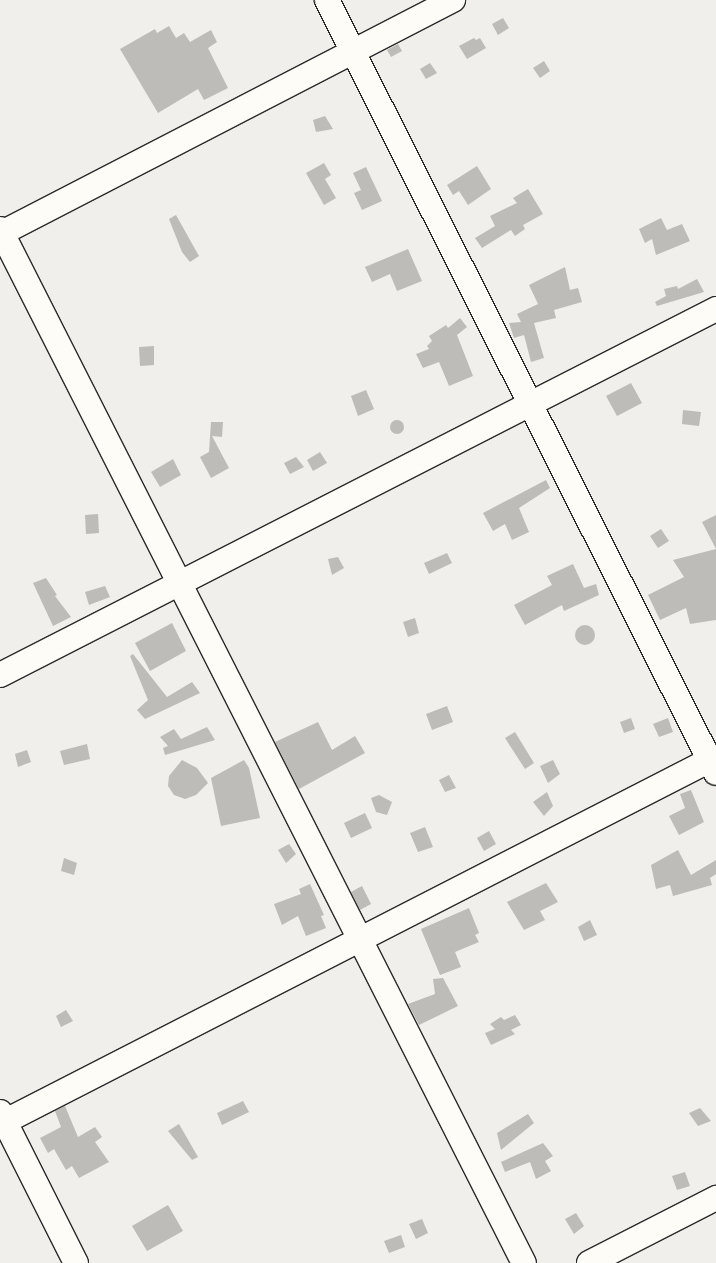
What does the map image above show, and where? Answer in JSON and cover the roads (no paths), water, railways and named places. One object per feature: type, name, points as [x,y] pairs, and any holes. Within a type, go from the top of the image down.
[{"type":"street","points":[[76,1263],[2,1119],[714,763],[530,404],[327,0]]},
{"type":"street","points":[[453,0],[1,232],[524,1263]]},
{"type":"street","points":[[0,676],[716,308]]},
{"type":"street","points":[[589,1263],[716,1198]]}]
